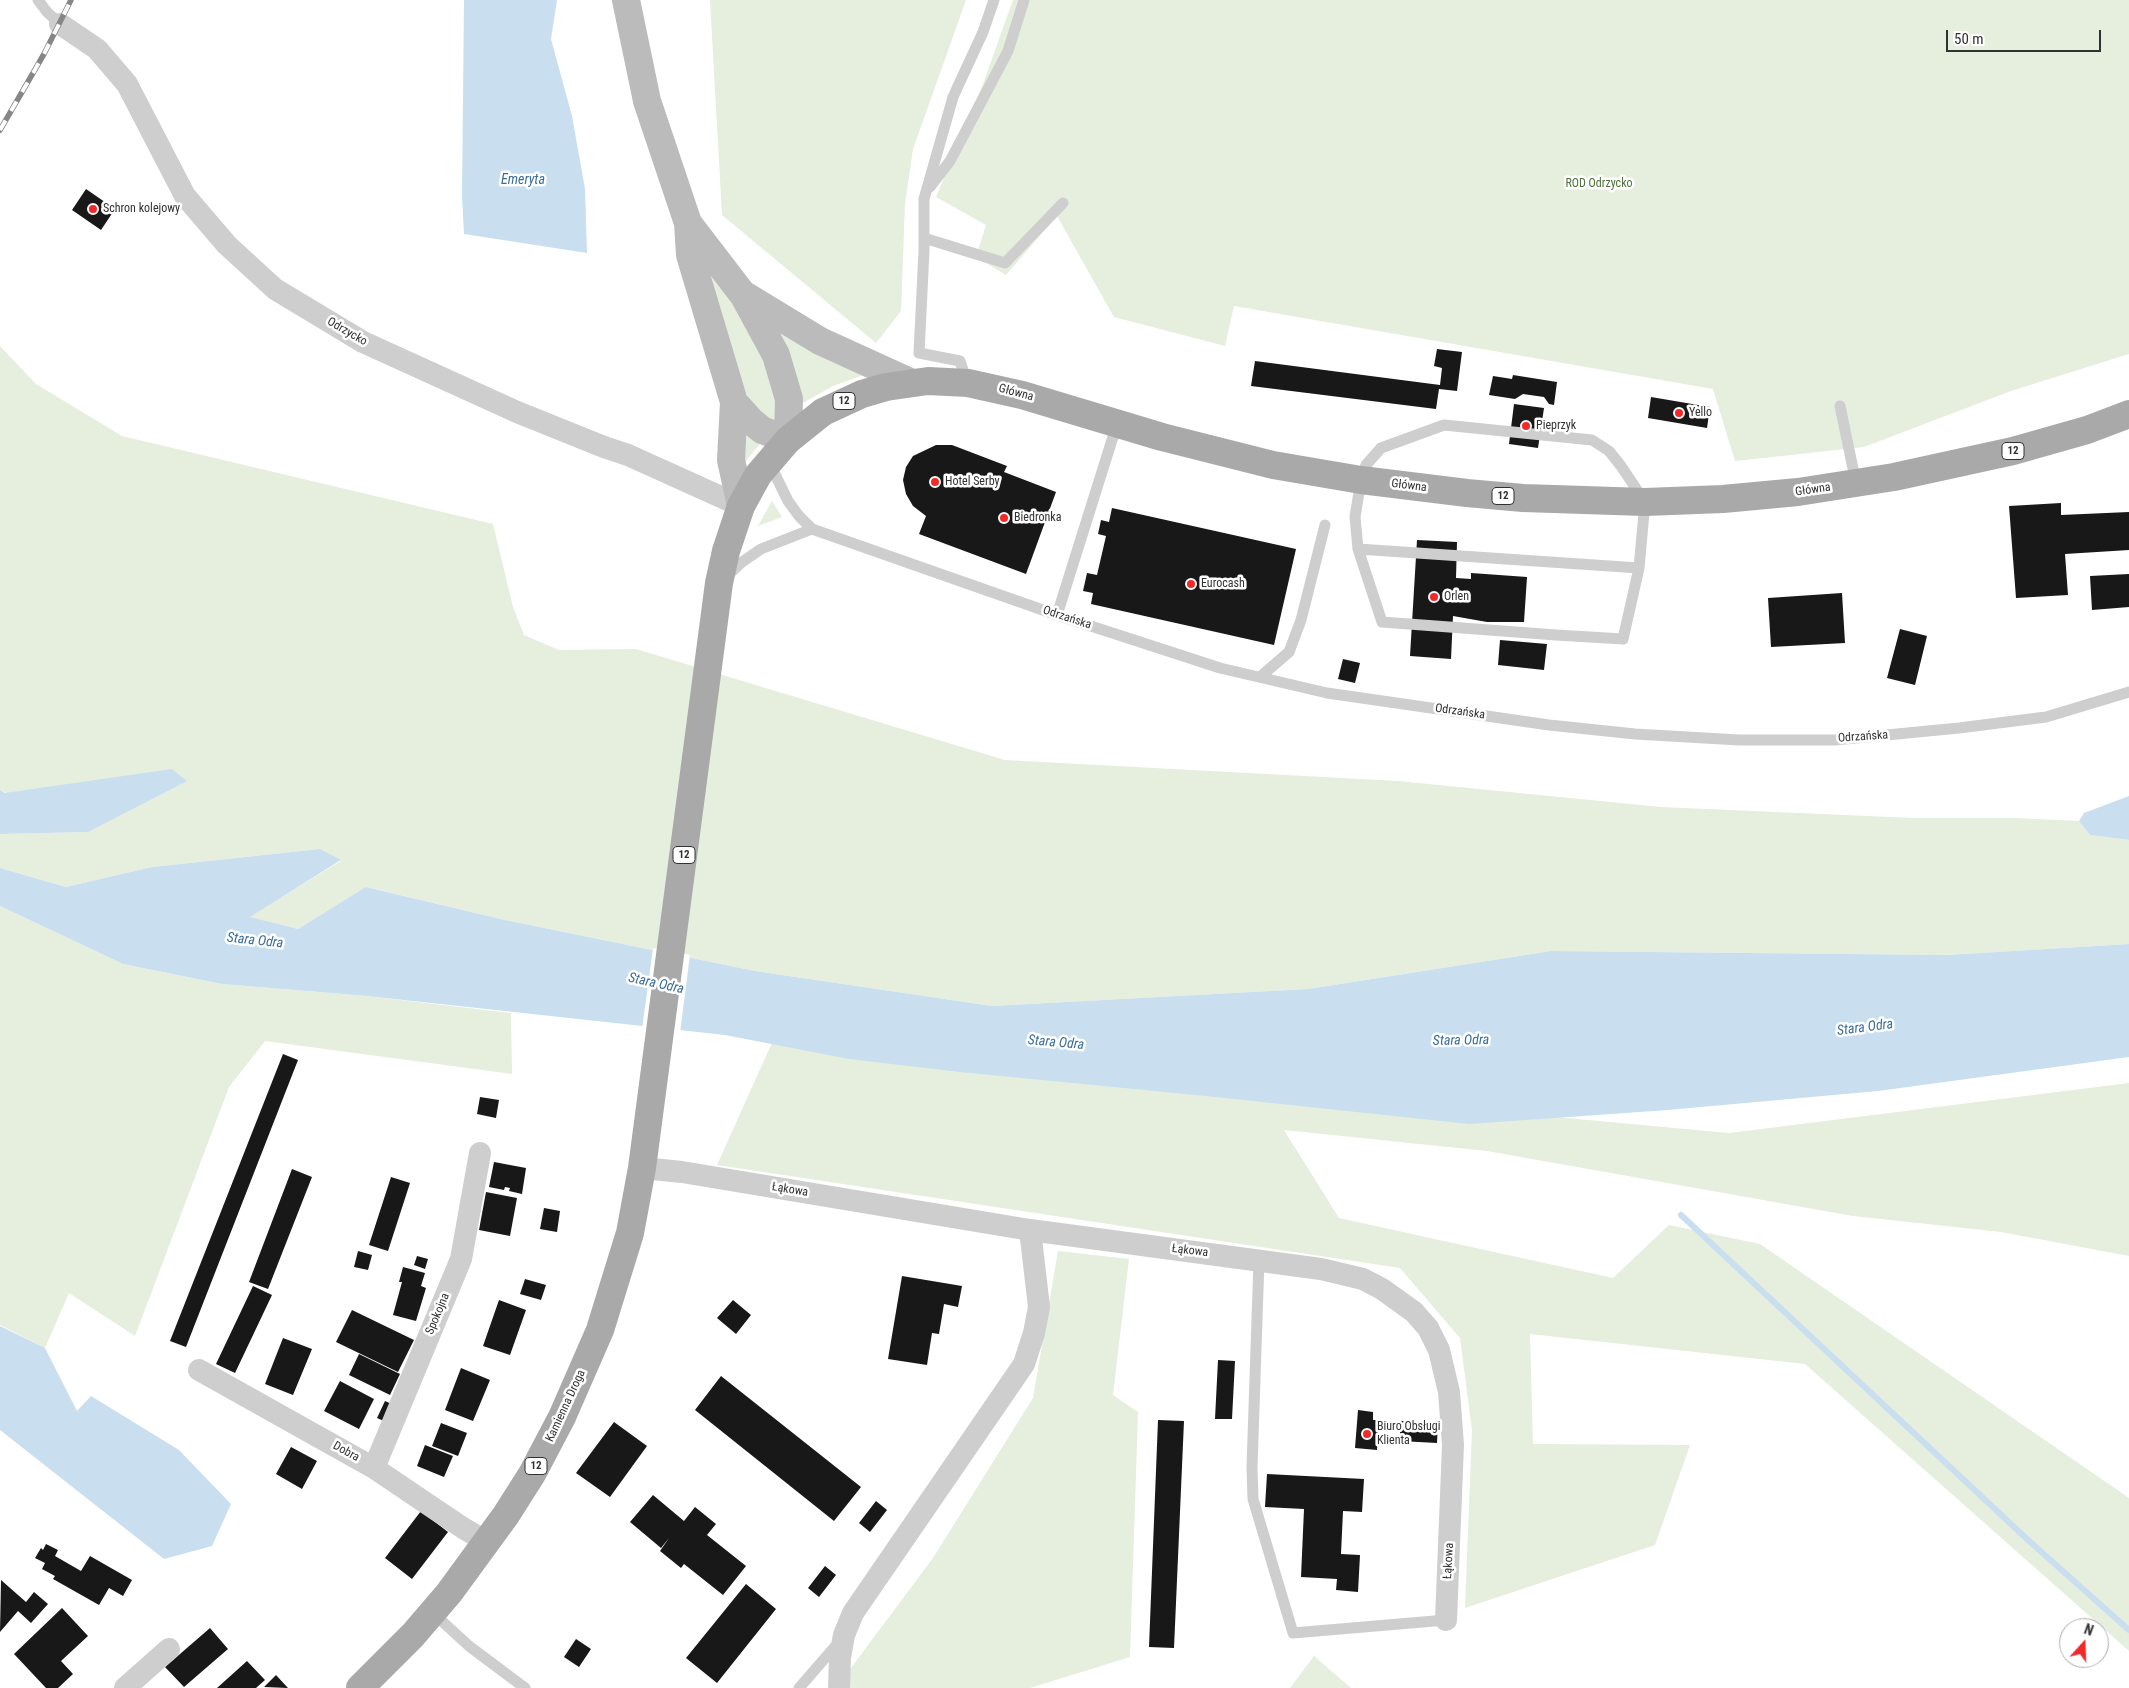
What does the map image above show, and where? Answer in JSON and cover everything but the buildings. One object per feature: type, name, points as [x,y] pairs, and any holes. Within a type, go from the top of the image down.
[{"type":"main road","points":[[626,0],[647,101],[688,223],[690,255],[734,402],[732,460],[741,506]]},
{"type":"main road","points":[[688,223],[744,296],[776,355],[786,388],[790,414],[788,440],[762,430],[751,422],[734,402]]},
{"type":"main road","points":[[744,296],[820,341],[910,382]]},
{"type":"main road","name":"Główna","points":[[741,506],[769,461],[788,440],[823,412],[843,401],[886,387],[910,382],[945,380],[1022,394],[1117,424],[1264,462],[1361,480],[1522,498],[1645,502],[1724,499],[1798,492],[1894,478],[2013,451],[2088,430],[2129,414]]},
{"type":"main road","name":"12","points":[[719,584],[726,551],[741,506]]},
{"type":"main road","name":"Kamienna Droga","points":[[360,1688],[433,1613],[488,1542],[520,1494],[562,1417],[589,1358],[618,1276],[628,1242],[649,1127],[719,584]]},
{"type":"street","name":"Odrzycko","points":[[60,24],[97,49],[128,84],[184,196],[227,244],[275,288],[363,342],[517,412],[628,455],[741,506]]},
{"type":"street","name":"Spokojna","points":[[374,1468],[461,1259],[480,1154]]},
{"type":"street","name":"Łąkowa","points":[[642,1168],[689,1173],[1030,1230],[1343,1273],[1363,1279],[1401,1300],[1428,1328],[1439,1350],[1449,1392],[1452,1428],[1451,1525],[1446,1620]]},
{"type":"street","points":[[839,1688],[840,1658],[844,1635],[858,1606],[1024,1364],[1040,1307],[1030,1230]]},
{"type":"street","name":"Dobra","points":[[199,1370],[374,1468],[463,1528],[488,1542]]},
{"type":"street","points":[[125,1688],[169,1649]]},
{"type":"lane","points":[[38,0],[60,24]]},
{"type":"lane","points":[[968,383],[960,361],[919,353],[924,199],[953,97],[983,32],[994,0]]},
{"type":"lane","points":[[926,191],[950,161],[1008,51],[1024,0]]},
{"type":"lane","points":[[924,238],[1005,263],[1063,203]]},
{"type":"lane","points":[[1840,406],[1856,484]]},
{"type":"lane","points":[[1057,615],[1117,424]]},
{"type":"lane","points":[[1444,424],[1592,440],[1609,451],[1645,502],[1638,568],[1624,639],[1382,622],[1358,549],[1355,517],[1361,480],[1366,465],[1381,448],[1444,424]]},
{"type":"lane","name":"Odrzańska","points":[[769,461],[788,501],[812,529],[1057,615],[1220,668],[1327,693],[1635,734],[1739,740],[1844,739],[2037,718],[2129,692]]},
{"type":"lane","points":[[1260,677],[1289,652],[1300,620],[1325,525]]},
{"type":"lane","points":[[719,584],[742,562],[761,549],[812,529]]},
{"type":"lane","points":[[1358,549],[1638,568]]},
{"type":"lane","points":[[1259,1260],[1252,1467],[1253,1498],[1293,1633],[1446,1620]]},
{"type":"lane","points":[[433,1613],[469,1646],[525,1688]]},
{"type":"lane","points":[[799,1688],[844,1635]]},
{"type":"green space","points":[[710,0],[966,0],[913,149],[905,204],[901,311],[876,343],[722,215]]},
{"type":"green space","name":"ROD Odrzycko","points":[[1013,0],[2129,0],[2129,354],[2011,391],[1864,447],[1735,461],[1713,389],[1234,306],[1225,346],[1114,317],[1057,216],[1006,275],[976,257],[986,225],[936,197],[983,84]]},
{"type":"green space","points":[[701,248],[766,360],[781,423],[755,412],[746,393]]},
{"type":"green space","points":[[779,326],[869,373],[833,386],[803,403],[777,336]]},
{"type":"green space","points":[[0,346],[36,384],[122,436],[493,524],[513,607],[524,635],[559,650],[636,649],[1005,760],[1398,781],[1661,807],[1913,818],[2014,818],[2079,821],[2090,835],[2129,840],[2129,944],[1947,955],[1551,951],[1308,989],[992,1006],[755,971],[505,920],[367,887],[298,929],[249,917],[341,861],[320,849],[152,867],[66,887],[0,868],[0,834],[88,832],[0,790]]},
{"type":"green space","points":[[741,420],[763,440],[741,467]]},
{"type":"green space","points":[[772,501],[782,517],[758,526]]},
{"type":"green space","points":[[0,906],[123,964],[222,984],[367,996],[511,1013],[512,1074],[265,1041],[229,1087],[135,1336],[69,1293],[45,1348],[0,1325]]},
{"type":"green space","points":[[776,1034],[1458,1108],[1729,1133],[2129,1083],[2129,1256],[2001,1232],[1853,1216],[1487,1151],[1284,1130],[1339,1218],[1613,1278],[1669,1225],[1760,1244],[2129,1498],[2129,1651],[2109,1633],[2109,1618],[2092,1618],[1805,1364],[1530,1334],[1533,1444],[1690,1445],[1655,1545],[1465,1608],[1472,1430],[1460,1338],[1400,1268],[717,1165]]},
{"type":"green space","points":[[1058,1251],[1129,1259],[1113,1395],[1138,1412],[1130,1657],[1030,1688],[836,1688],[933,1558],[1033,1398]]},
{"type":"green space","points":[[1314,1656],[1351,1688],[1290,1688]]},
{"type":"water","name":"Emeryta","points":[[464,0],[557,0],[551,39],[572,116],[585,189],[587,253],[464,234],[462,196]]},
{"type":"water","points":[[172,769],[187,781],[88,832],[0,834],[0,790],[5,793]]},
{"type":"water","points":[[2129,796],[2129,840],[2090,835],[2079,821],[2084,813]]},
{"type":"water","name":"Stara Odra","points":[[320,849],[341,860],[250,917],[298,929],[366,887],[505,920],[755,971],[992,1006],[1308,989],[1551,951],[1947,955],[2129,944],[2129,1057],[1878,1091],[1668,1110],[1469,1124],[849,1059],[725,1035],[367,996],[222,984],[123,964],[0,906],[0,868],[66,887],[152,867]]},
{"type":"water","points":[[0,1326],[45,1348],[77,1411],[91,1396],[179,1450],[231,1504],[212,1546],[164,1559],[0,1430]]},
{"type":"pier","points":[[653,948],[690,955],[680,1033],[642,1029]]},
{"type":"waterway","points":[[1681,1215],[2028,1540],[2129,1630]]},
{"type":"railway","points":[[0,130],[44,54],[71,0]]},
{"type":"place","name":"Schron kolejowy","points":[[93,209]]},
{"type":"place","name":"Yello","points":[[1679,413]]},
{"type":"place","name":"Pieprzyk","points":[[1526,426]]},
{"type":"place","name":"Hotel Serby","points":[[935,482]]},
{"type":"place","name":"Biedronka","points":[[1004,518]]},
{"type":"place","name":"Eurocash","points":[[1191,584]]},
{"type":"place","name":"Orlen","points":[[1434,597]]},
{"type":"place","name":"Biuro Obsługi Klienta","points":[[1367,1434]]}]
